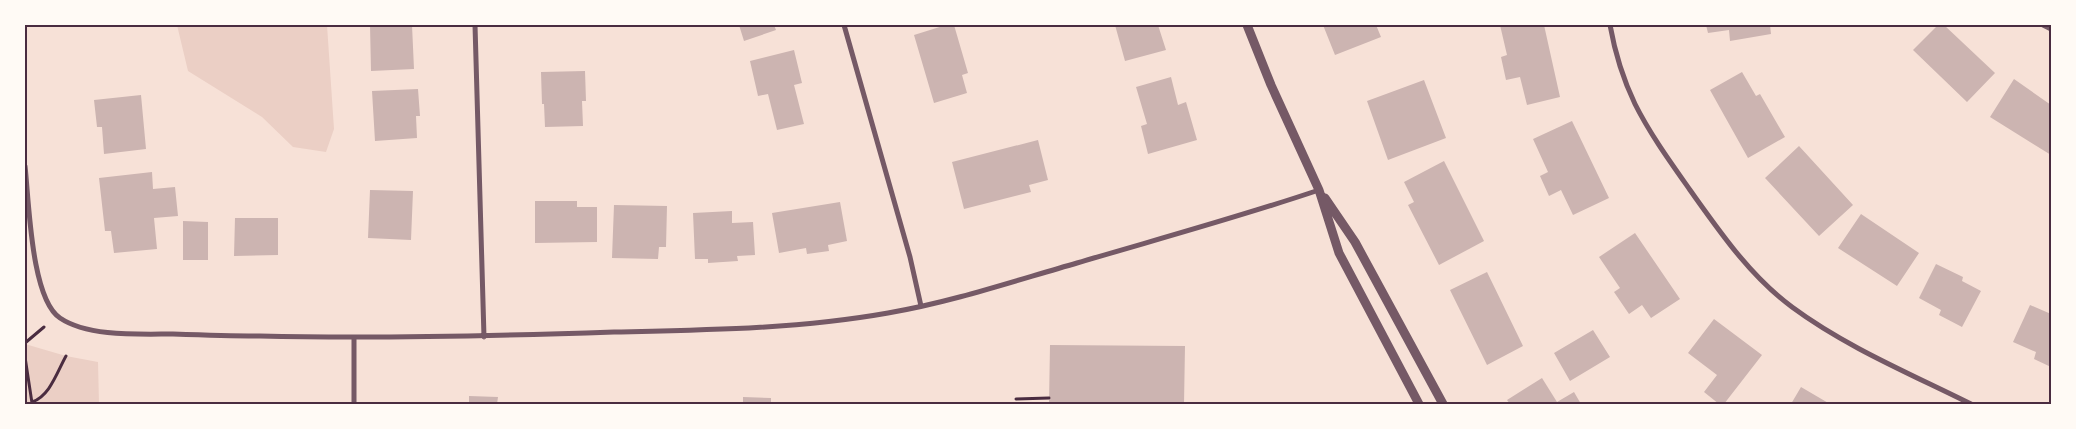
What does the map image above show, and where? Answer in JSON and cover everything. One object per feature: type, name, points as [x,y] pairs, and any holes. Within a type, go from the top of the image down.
[{"type":"street","points":[[474,25],[484,336]]},
{"type":"street","points":[[844,25],[910,257],[921,306]]},
{"type":"street","points":[[1247,25],[1271,85],[1319,190],[1339,253],[1419,404]]},
{"type":"street","points":[[1610,25],[1616,57],[1635,105],[1666,157],[1721,234],[1755,274],[1791,306],[1831,332],[1874,356],[1971,404]]},
{"type":"street","points":[[2043,25],[2051,29]]},
{"type":"street","points":[[25,166],[38,272],[45,298],[56,316],[76,326],[89,329],[135,334],[354,338],[484,336],[748,328],[823,322],[891,312],[950,300],[1234,217],[1319,190]]},
{"type":"street","points":[[1319,190],[1356,242],[1444,404]]},
{"type":"street","points":[[354,338],[354,404]]},
{"type":"path","points":[[25,343],[56,316]]},
{"type":"path","points":[[25,357],[32,403],[43,396],[48,390],[66,356]]},
{"type":"path","points":[[1016,399],[1049,398]]},
{"type":"shaded area","points":[[177,25],[327,25],[334,129],[326,152],[293,147],[262,117],[188,71]]},
{"type":"shaded area","points":[[25,344],[66,356],[98,362],[99,404],[25,404]]},
{"type":"building","points":[[370,25],[412,25],[414,69],[371,71]]},
{"type":"building","points":[[739,25],[774,25],[776,30],[744,41]]},
{"type":"building","points":[[946,25],[954,25],[968,73],[962,75],[967,93],[934,103],[914,35]]},
{"type":"building","points":[[1115,25],[1158,25],[1166,50],[1125,61]]},
{"type":"building","points":[[1323,25],[1376,25],[1381,37],[1335,55]]},
{"type":"building","points":[[1500,25],[1544,25],[1560,97],[1527,105],[1520,77],[1506,80],[1501,57],[1507,55]]},
{"type":"building","points":[[1706,25],[1770,25],[1771,34],[1730,41],[1729,30],[1708,33]]},
{"type":"building","points":[[1938,25],[1944,25],[1995,73],[1967,102],[1913,50]]},
{"type":"building","points":[[794,50],[802,83],[794,85],[804,124],[777,130],[768,94],[758,96],[750,61]]},
{"type":"building","points":[[585,71],[586,101],[582,101],[583,126],[545,127],[541,72]]},
{"type":"building","points":[[1742,72],[1756,96],[1760,94],[1785,137],[1748,158],[1710,90]]},
{"type":"building","points":[[1171,77],[1178,105],[1186,102],[1197,140],[1148,154],[1141,126],[1147,124],[1136,87]]},
{"type":"building","points":[[2014,79],[2051,105],[2051,155],[1990,117]]},
{"type":"building","points":[[1424,80],[1446,138],[1388,160],[1367,101]]},
{"type":"building","points":[[418,89],[420,116],[416,116],[417,138],[375,141],[372,91]]},
{"type":"building","points":[[141,95],[146,149],[104,154],[102,127],[97,127],[94,100]]},
{"type":"building","points":[[1572,121],[1609,198],[1573,215],[1561,190],[1549,196],[1540,176],[1548,172],[1533,139]]},
{"type":"building","points":[[1038,140],[1048,180],[1029,185],[1031,192],[964,209],[952,162]]},
{"type":"building","points":[[1799,146],[1853,205],[1819,236],[1765,178]]},
{"type":"building","points":[[1444,161],[1484,241],[1439,265],[1408,205],[1414,202],[1404,182]]},
{"type":"building","points":[[152,172],[153,189],[175,187],[178,216],[154,218],[157,249],[114,253],[111,231],[105,231],[99,178]]},
{"type":"building","points":[[370,190],[413,191],[411,240],[368,238]]},
{"type":"building","points":[[535,201],[577,201],[577,207],[597,207],[597,242],[535,243]]},
{"type":"building","points":[[840,202],[847,241],[828,245],[829,251],[807,254],[806,248],[779,253],[772,213]]},
{"type":"building","points":[[614,205],[667,206],[666,247],[659,247],[658,259],[612,258]]},
{"type":"building","points":[[732,211],[732,223],[753,222],[755,255],[737,256],[738,261],[708,263],[708,259],[695,259],[693,213]]},
{"type":"building","points":[[1861,214],[1919,253],[1897,286],[1838,248]]},
{"type":"building","points":[[235,218],[278,218],[278,255],[234,256]]},
{"type":"building","points":[[183,221],[208,222],[208,260],[183,260]]},
{"type":"building","points":[[1635,233],[1680,299],[1651,318],[1642,305],[1629,314],[1614,292],[1620,288],[1599,257]]},
{"type":"building","points":[[1936,264],[1963,277],[1962,281],[1981,291],[1962,327],[1939,315],[1941,310],[1919,298]]},
{"type":"building","points":[[1487,272],[1523,346],[1487,365],[1450,290]]},
{"type":"building","points":[[2030,305],[2051,314],[2051,367],[2034,359],[2036,352],[2013,342]]},
{"type":"building","points":[[1714,319],[1762,355],[1724,404],[1719,404],[1704,392],[1717,375],[1688,353]]},
{"type":"building","points":[[1593,330],[1610,357],[1570,381],[1554,353]]},
{"type":"building","points":[[1050,345],[1185,346],[1184,404],[1049,404]]},
{"type":"building","points":[[1542,378],[1557,402],[1574,392],[1581,404],[1510,404],[1507,400]]},
{"type":"building","points":[[1801,387],[1830,404],[1791,404]]},
{"type":"building","points":[[469,396],[498,397],[497,404],[469,404]]},
{"type":"building","points":[[743,397],[771,398],[771,402],[779,402],[779,404],[743,404]]}]
